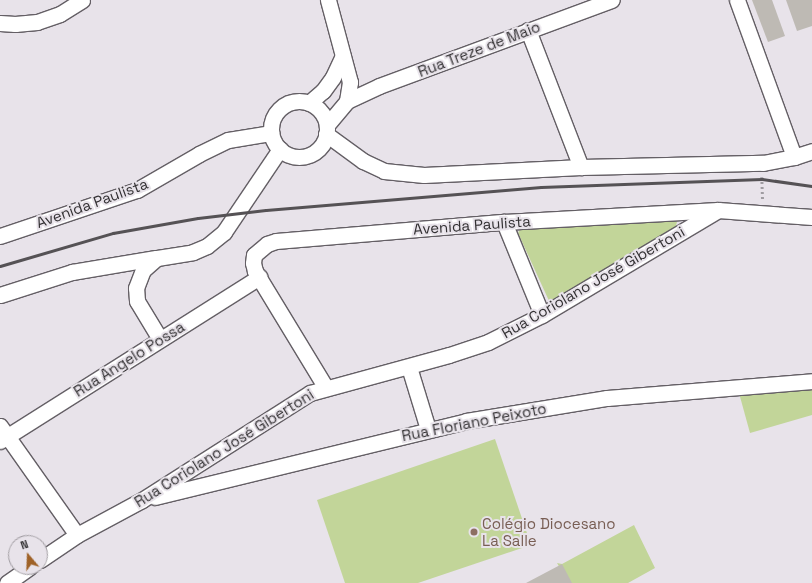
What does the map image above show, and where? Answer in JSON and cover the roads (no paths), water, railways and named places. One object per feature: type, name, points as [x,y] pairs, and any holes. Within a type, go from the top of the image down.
[{"type":"street","points":[[0,23],[15,24],[37,22],[60,14],[82,0]]},
{"type":"street","points":[[328,0],[350,82],[347,101]]},
{"type":"street","name":"Rua Treze de Maio","points":[[326,130],[347,101],[379,86],[612,0]]},
{"type":"street","points":[[737,0],[794,157]]},
{"type":"street","points":[[528,30],[581,167]]},
{"type":"street","points":[[309,103],[322,91],[343,56]]},
{"type":"street","points":[[300,101],[309,103],[318,108],[324,115],[326,130],[323,143],[316,150],[308,155],[288,155],[274,142],[271,133],[271,123],[275,114],[282,107],[290,102],[300,101]]},
{"type":"street","points":[[326,130],[363,161],[384,171],[424,175],[581,167],[763,162],[794,157],[812,151]]},
{"type":"street","name":"Avenida Paulista","points":[[0,236],[137,190],[199,154],[228,140],[271,133]]},
{"type":"street","points":[[0,294],[72,272],[193,252],[207,246],[224,232],[280,149]]},
{"type":"street","name":"Avenida Paulista","points":[[259,277],[253,263],[254,255],[260,249],[276,241],[504,222],[718,210],[764,212],[812,217]]},
{"type":"street","name":"Rua Coriolano José Gibertoni","points":[[48,555],[77,535],[142,500],[310,393],[410,367],[488,342],[542,315],[718,210]]},
{"type":"street","points":[[504,222],[542,315]]},
{"type":"street","points":[[157,258],[143,270],[137,283],[136,292],[137,301],[160,339]]},
{"type":"street","points":[[259,277],[326,388]]},
{"type":"street","name":"Rua Angelo Possa","points":[[2,435],[259,277]]},
{"type":"street","points":[[410,367],[428,429]]},
{"type":"street","name":"Rua Floriano Peixoto","points":[[142,500],[428,429],[466,421],[607,398],[812,381]]},
{"type":"street","points":[[2,435],[77,535]]},
{"type":"street","points":[[7,583],[18,575]]},
{"type":"railway","points":[[0,266],[113,233],[198,218],[266,210],[541,187],[762,179],[812,186]]},
{"type":"place","name":"Colégio Diocesano La Salle","points":[[474,532]]}]
